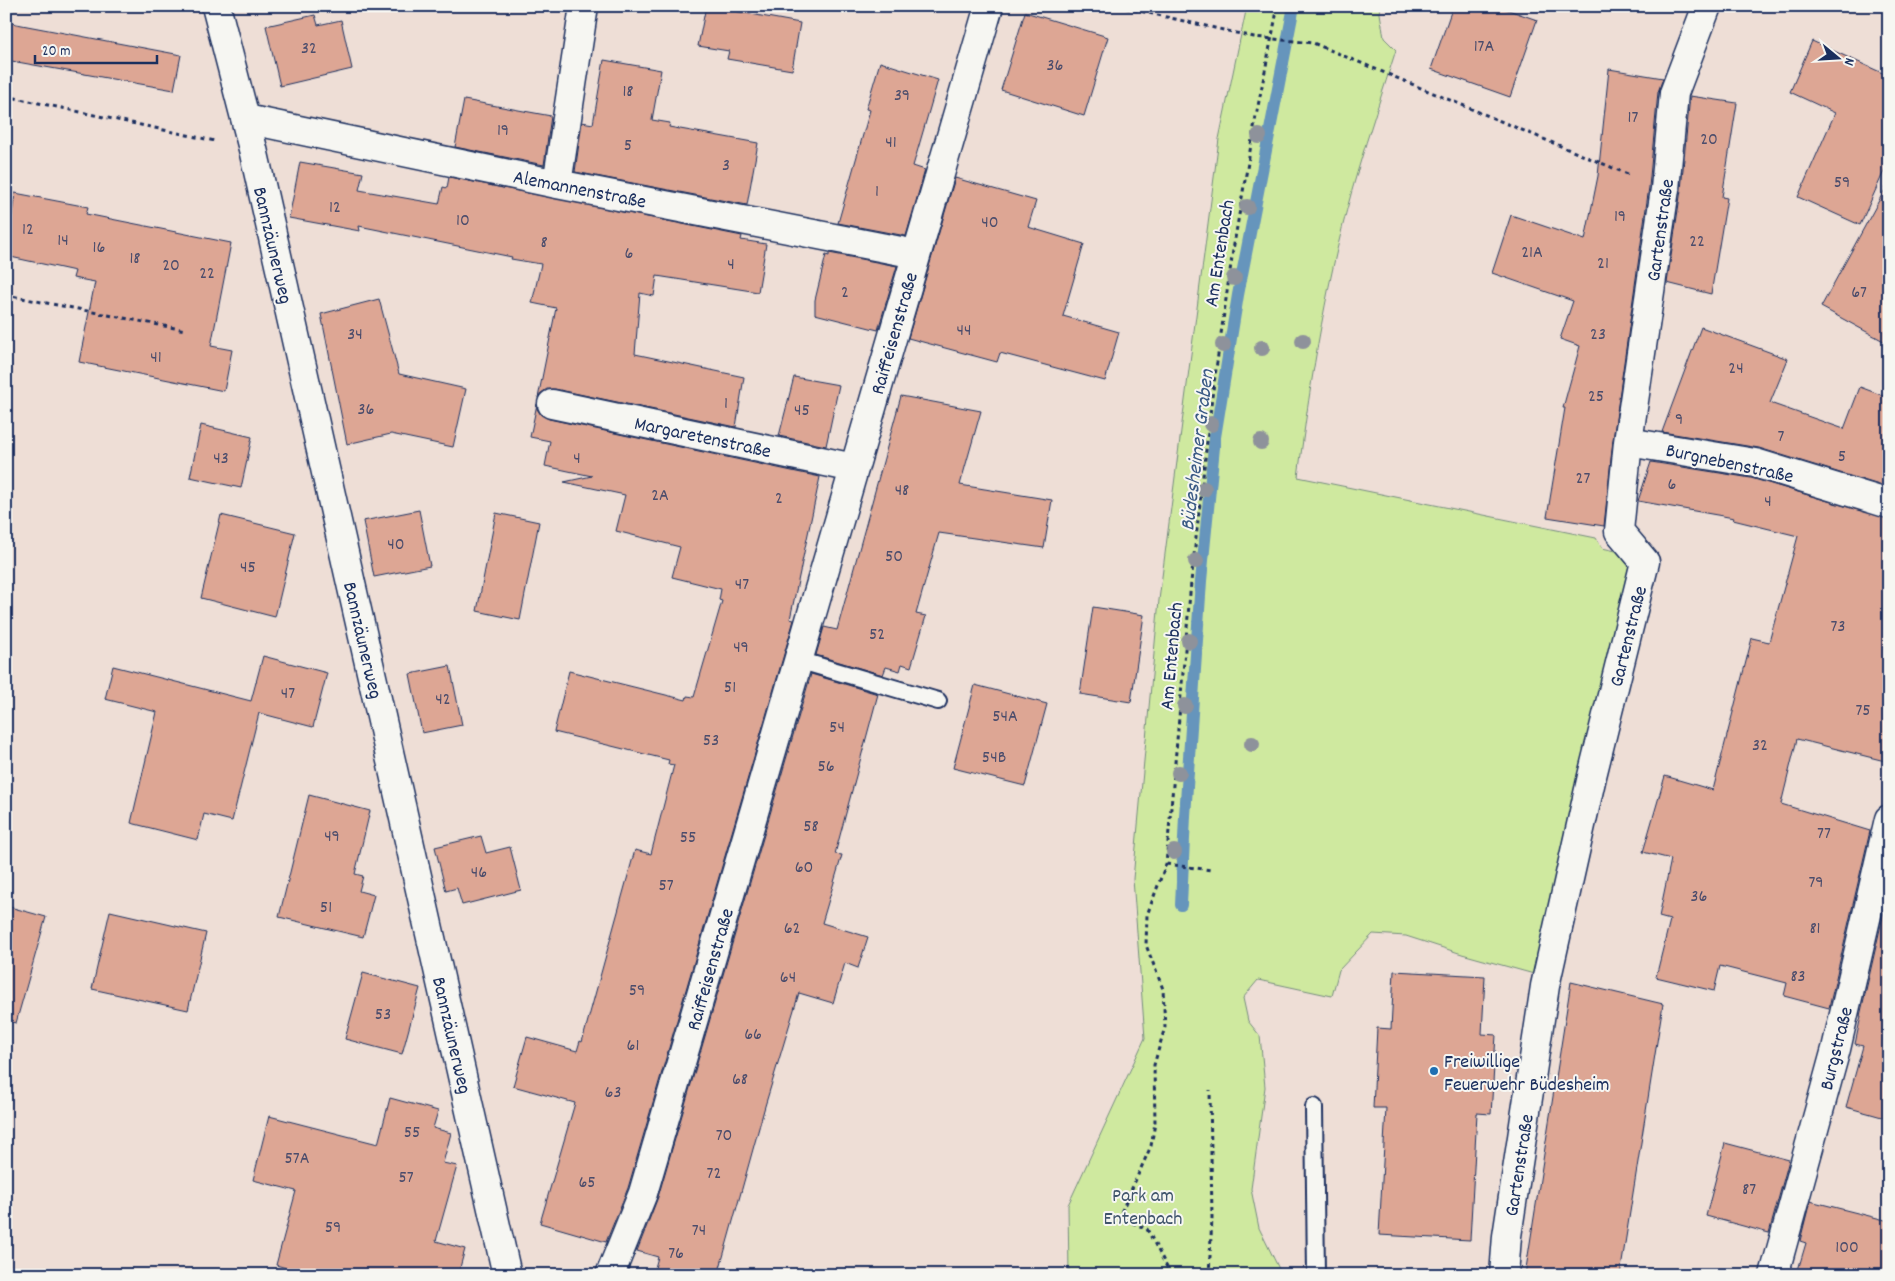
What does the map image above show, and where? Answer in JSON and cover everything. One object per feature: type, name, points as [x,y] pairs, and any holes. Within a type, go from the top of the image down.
[{"type":"street","name":"Bannzäunerweg","points":[[216,6],[246,120],[507,1275]]},
{"type":"street","points":[[557,184],[584,6]]},
{"type":"street","name":"Raiffeisenstraße","points":[[610,1275],[643,1193],[989,6]]},
{"type":"street","name":"Gartenstraße","points":[[1504,1275],[1507,1236],[1545,986],[1592,776],[1645,562],[1619,531],[1628,442],[1665,189],[1674,93],[1707,6]]},
{"type":"street","name":"Alemannenstraße","points":[[246,120],[557,184],[916,254]]},
{"type":"street","name":"Margaretenstraße","points":[[552,404],[854,468]]},
{"type":"street","name":"Burgnebenstraße","points":[[1628,442],[1755,463],[1889,504]]},
{"type":"street","name":"Burgstraße","points":[[1774,1275],[1836,1048],[1889,819]]},
{"type":"lane","points":[[798,660],[938,700]]},
{"type":"lane","points":[[1314,1108],[1316,1275]]},
{"type":"path","points":[[1118,6],[1254,37],[1313,43],[1665,189]]},
{"type":"path","name":"Am Entenbach","points":[[1171,1275],[1147,1229],[1119,1216],[1152,1146],[1156,1123],[1154,1066],[1165,1027],[1163,989],[1146,945],[1147,915],[1166,864],[1191,582],[1212,397],[1238,221],[1256,116],[1278,6]]},
{"type":"path","points":[[6,96],[252,149]]},
{"type":"path","points":[[6,295],[185,330]]},
{"type":"path","points":[[1166,864],[1210,870]]},
{"type":"path","points":[[1209,1275],[1212,1218],[1210,1090]]},
{"type":"green space","name":"Park am Entenbach","points":[[1247,6],[1379,7],[1384,38],[1396,50],[1357,173],[1337,248],[1315,363],[1298,477],[1596,538],[1602,548],[1616,551],[1635,573],[1534,974],[1406,936],[1373,934],[1339,970],[1332,996],[1258,980],[1243,998],[1248,1021],[1260,1036],[1265,1087],[1251,1189],[1259,1228],[1282,1275],[1069,1275],[1068,1205],[1145,1038],[1133,879],[1159,600],[1219,139]]},
{"type":"building","points":[[706,6],[800,23],[792,70],[727,59],[729,51],[698,46]]},
{"type":"building","points":[[1453,6],[1497,6],[1537,20],[1510,97],[1431,69]]},
{"type":"building","points":[[1025,12],[1108,37],[1084,116],[1001,90]]},
{"type":"building","points":[[315,15],[318,25],[341,20],[352,69],[280,86],[266,26]]},
{"type":"building","points":[[6,22],[181,55],[174,90],[6,60]]},
{"type":"building","points":[[1812,41],[1889,76],[1889,160],[1860,225],[1798,197],[1835,113],[1790,92]]},
{"type":"building","points":[[604,60],[661,70],[652,120],[670,123],[669,127],[758,143],[747,205],[575,172],[582,122],[593,124]]},
{"type":"building","points":[[880,62],[938,80],[913,166],[925,170],[906,236],[838,223],[870,110],[866,109]]},
{"type":"building","points":[[1609,69],[1663,78],[1658,92],[1649,187],[1613,440],[1604,526],[1547,517],[1565,408],[1563,408],[1580,346],[1560,339],[1573,301],[1492,273],[1511,215],[1585,240],[1598,176]]},
{"type":"building","points":[[1690,96],[1737,103],[1722,197],[1727,198],[1711,294],[1667,283],[1681,190]]},
{"type":"building","points":[[464,100],[551,116],[544,165],[455,147]]},
{"type":"building","points":[[300,162],[363,173],[359,190],[439,204],[443,187],[447,188],[449,177],[742,236],[741,240],[766,244],[758,292],[657,276],[654,296],[640,293],[635,354],[744,377],[736,427],[555,389],[547,389],[538,398],[556,308],[532,303],[541,264],[359,226],[360,231],[289,218]]},
{"type":"building","points":[[955,178],[1036,201],[1028,227],[1084,244],[1063,316],[1119,332],[1105,381],[1000,353],[997,362],[908,338]]},
{"type":"building","points":[[1889,182],[1889,344],[1821,307]]},
{"type":"building","points":[[15,193],[88,207],[86,214],[231,243],[211,346],[232,350],[224,391],[79,362],[95,282],[73,278],[75,271],[6,256]]},
{"type":"building","points":[[829,253],[897,266],[878,330],[815,314],[815,300],[826,255],[829,256]]},
{"type":"building","points":[[379,299],[399,374],[466,389],[453,447],[391,434],[347,444],[321,314]]},
{"type":"building","points":[[1701,327],[1788,359],[1770,403],[1844,429],[1860,387],[1889,398],[1889,488],[1759,448],[1662,432]]},
{"type":"building","points":[[794,377],[839,385],[826,446],[779,436]]},
{"type":"building","points":[[901,396],[981,411],[960,485],[1052,500],[1044,548],[939,533],[916,614],[926,616],[911,667],[902,664],[900,671],[886,667],[883,675],[816,655],[824,627],[837,630]]},
{"type":"building","points":[[537,404],[537,409],[541,415],[549,419],[820,477],[790,619],[794,620],[628,1188],[606,1242],[540,1223],[575,1103],[513,1086],[527,1037],[577,1051],[580,1041],[582,1042],[635,850],[651,854],[674,765],[668,764],[669,760],[554,732],[569,671],[686,700],[687,696],[694,697],[722,601],[719,600],[721,589],[672,577],[680,547],[616,531],[625,495],[564,482],[592,476],[545,466],[550,441],[530,437]]},
{"type":"building","points":[[201,425],[252,437],[241,488],[190,477]]},
{"type":"building","points":[[1651,462],[1751,478],[1889,519],[1889,762],[1797,739],[1781,804],[1870,831],[1829,1008],[1784,996],[1787,983],[1720,966],[1714,991],[1656,977],[1670,920],[1659,917],[1671,859],[1643,852],[1665,776],[1713,790],[1752,638],[1769,642],[1798,536],[1733,520],[1734,518],[1638,501]]},
{"type":"building","points":[[419,510],[430,566],[374,577],[363,521]]},
{"type":"building","points":[[496,513],[539,522],[520,620],[477,611]]},
{"type":"building","points":[[221,515],[295,533],[275,617],[201,598]]},
{"type":"building","points":[[1093,607],[1144,615],[1131,702],[1080,694]]},
{"type":"building","points":[[263,656],[327,673],[313,727],[259,713],[232,821],[204,814],[198,840],[131,823],[157,712],[105,699],[113,666],[251,701]]},
{"type":"building","points":[[450,666],[462,725],[422,733],[410,674]]},
{"type":"building","points":[[811,674],[878,694],[835,854],[842,855],[822,923],[868,937],[858,968],[845,963],[833,1003],[799,993],[718,1275],[653,1275],[658,1257],[637,1251],[658,1197]]},
{"type":"building","points":[[975,685],[1047,704],[1025,786],[953,768]]},
{"type":"building","points":[[309,795],[370,811],[355,874],[363,876],[359,891],[374,895],[363,937],[279,917]]},
{"type":"building","points":[[481,836],[486,853],[510,847],[521,890],[462,905],[457,888],[446,891],[435,847]]},
{"type":"building","points":[[1889,890],[1889,1119],[1846,1107],[1863,1046],[1855,1044]]},
{"type":"building","points":[[6,906],[46,917],[16,1023],[6,1021]]},
{"type":"building","points":[[110,911],[206,933],[188,1010],[92,989]]},
{"type":"building","name":"Freiwillige Feuerwehr Büdesheim","points":[[1394,971],[1485,976],[1482,1034],[1496,1035],[1491,1114],[1477,1113],[1470,1240],[1379,1235],[1386,1108],[1373,1108],[1377,1028],[1391,1029]]},
{"type":"building","points":[[363,973],[420,988],[402,1054],[345,1039]]},
{"type":"building","points":[[1571,982],[1663,1004],[1620,1275],[1525,1275]]},
{"type":"building","points":[[390,1098],[438,1111],[433,1128],[451,1133],[443,1163],[457,1166],[436,1241],[465,1249],[458,1275],[311,1275],[276,1265],[296,1191],[253,1180],[269,1116],[378,1144]]},
{"type":"building","points":[[1725,1143],[1789,1160],[1769,1233],[1706,1216]]},
{"type":"building","points":[[1810,1201],[1889,1221],[1889,1275],[1817,1275],[1798,1270],[1806,1243],[1800,1241]]},
{"type":"waterway","name":"Büdesheimer Graben","points":[[1181,905],[1201,581],[1215,437],[1238,295],[1294,6]]},
{"type":"place","name":"Freiwillige Feuerwehr Büdesheim","points":[[1434,1071]]}]
